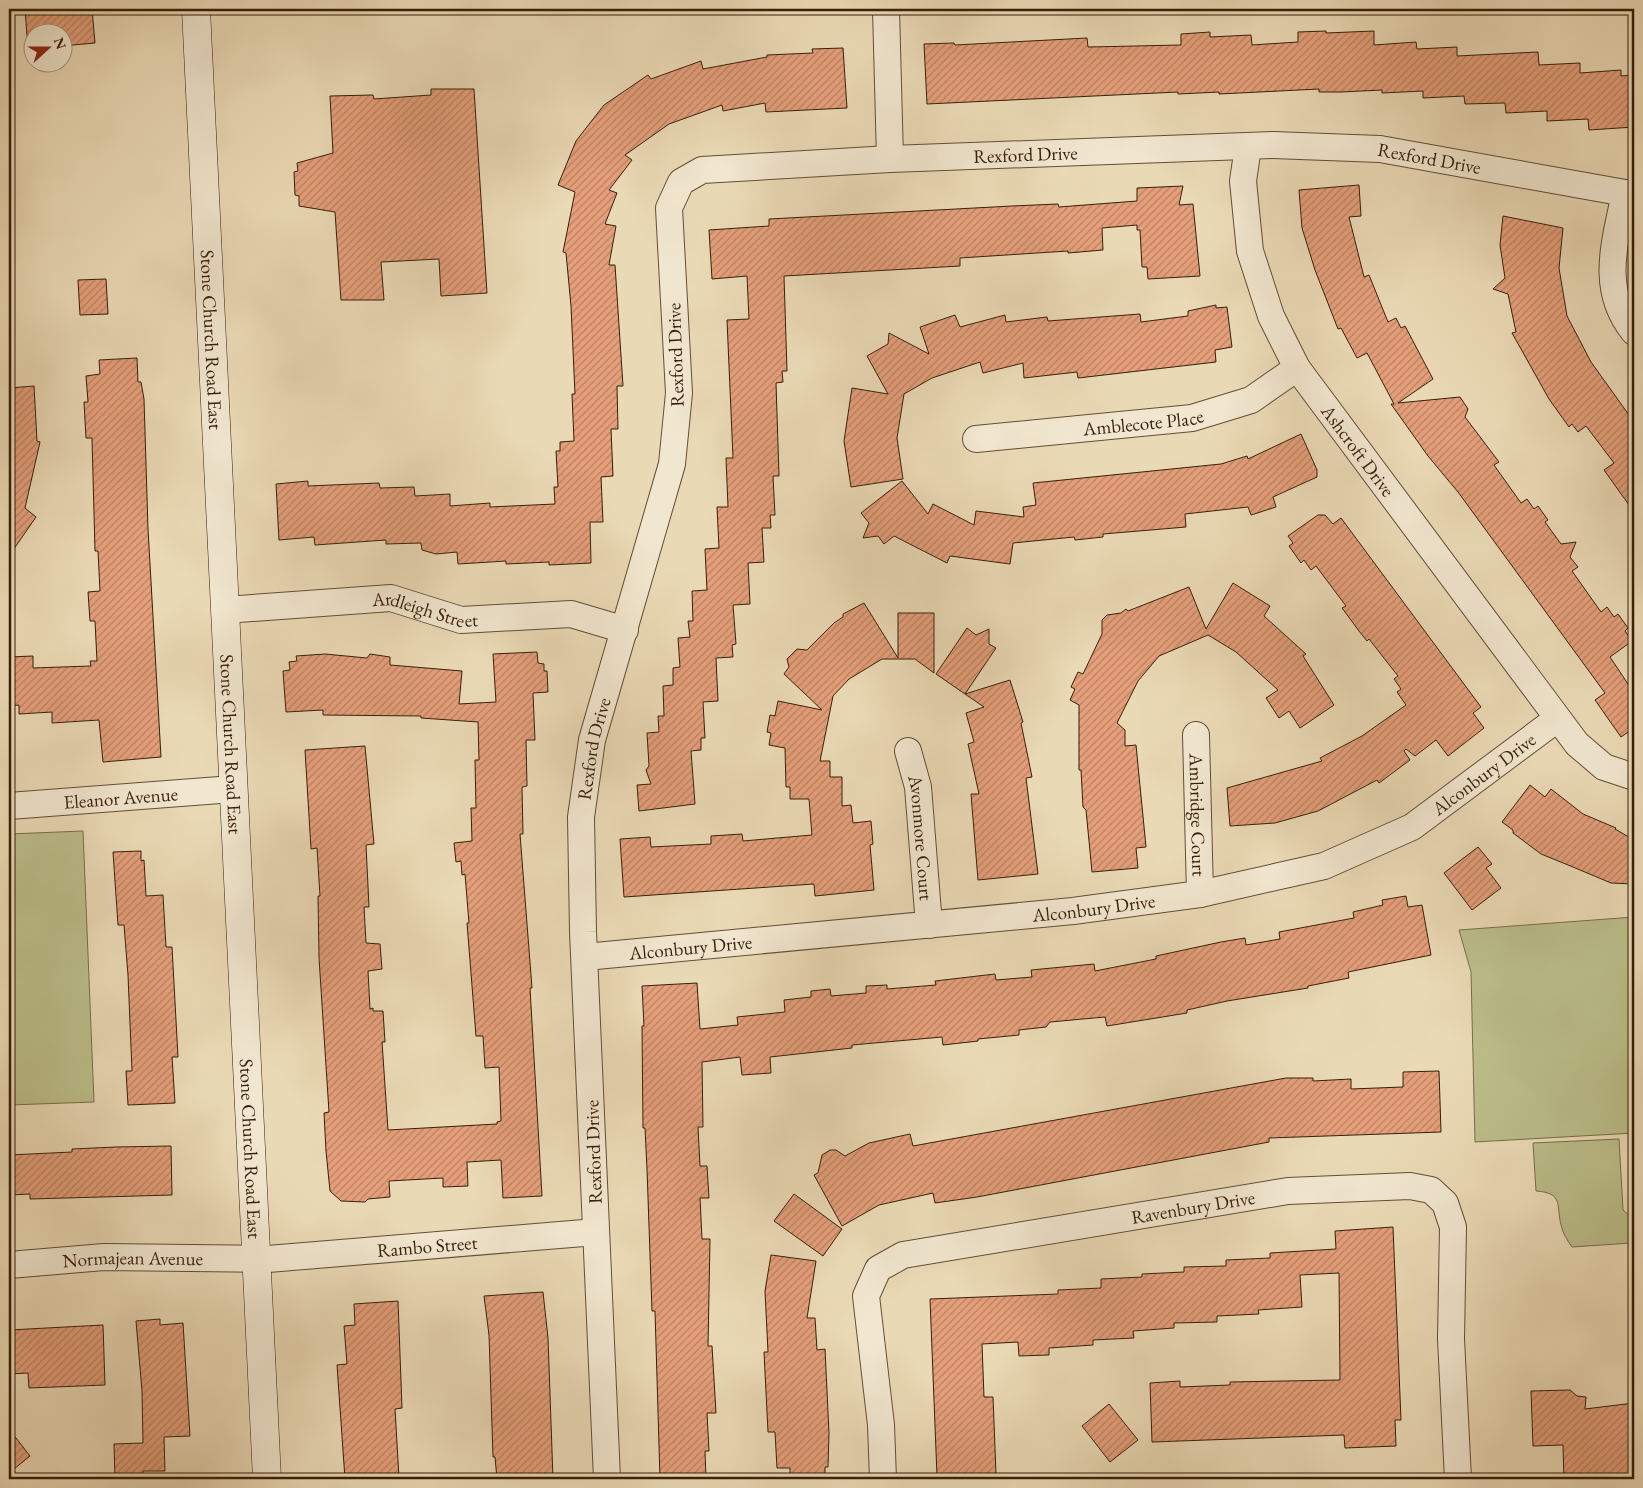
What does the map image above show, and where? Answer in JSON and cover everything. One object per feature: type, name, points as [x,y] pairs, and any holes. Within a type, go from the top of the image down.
[{"type":"main road","name":"Stone Church Road East","points":[[196,9],[267,1479]]},
{"type":"street","points":[[886,9],[890,159]]},
{"type":"street","name":"Rexford Drive","points":[[607,1479],[581,817],[592,740],[672,464],[679,393],[669,208],[680,182],[702,170],[890,159],[1273,145],[1380,149],[1629,193]]},
{"type":"street","name":"Ashcroft Drive","points":[[1248,147],[1243,181],[1250,251],[1271,316],[1297,368],[1577,744],[1604,767],[1634,777]]},
{"type":"street","points":[[1629,193],[1611,264],[1614,292],[1624,320],[1634,332]]},
{"type":"street","name":"Amblecote Place","points":[[976,439],[1192,418],[1251,400],[1297,368]]},
{"type":"street","name":"Ardleigh Street","points":[[224,610],[391,598],[461,620],[571,614],[625,630]]},
{"type":"street","name":"Alconbury Drive","points":[[585,957],[1073,912],[1200,894],[1324,866],[1412,827],[1557,719]]},
{"type":"street","name":"Ambridge Court","points":[[1196,736],[1200,894]]},
{"type":"street","name":"Avonmore Court","points":[[908,751],[918,787],[929,925]]},
{"type":"street","name":"Eleanor Avenue","points":[[9,806],[233,789]]},
{"type":"street","name":"Ravenbury Drive","points":[[882,1479],[881,1425],[866,1296],[878,1269],[903,1255],[1288,1191],[1410,1186],[1430,1190],[1445,1203],[1453,1227],[1451,1339],[1458,1479]]},
{"type":"street","name":"Rambo Street","points":[[257,1259],[596,1232]]},
{"type":"street","name":"Normajean Avenue","points":[[9,1265],[104,1257],[257,1259]]},
{"type":"green space","points":[[83,831],[94,1102],[9,1105],[9,834]]},
{"type":"green space","points":[[1634,917],[1634,1133],[1475,1142],[1471,972],[1459,930]]},
{"type":"green space","points":[[1619,1139],[1623,1210],[1630,1216],[1631,1243],[1572,1247],[1563,1231],[1555,1197],[1545,1192],[1536,1191],[1533,1143]]},
{"type":"building","points":[[25,9],[92,9],[95,43],[72,45],[72,22],[26,22]]},
{"type":"building","points":[[1326,31],[1326,33],[1374,31],[1374,45],[1416,42],[1417,49],[1457,47],[1457,56],[1538,52],[1539,65],[1580,63],[1580,73],[1621,70],[1621,76],[1634,75],[1634,127],[1589,130],[1588,119],[1547,121],[1547,111],[1506,113],[1505,103],[1465,104],[1464,96],[1423,98],[1423,91],[1382,93],[1382,90],[1319,92],[1319,89],[1219,94],[1219,92],[1178,94],[1178,92],[927,104],[924,44],[954,43],[955,45],[1087,38],[1088,47],[1181,45],[1181,34],[1210,32],[1210,37],[1251,35],[1252,45],[1298,42],[1298,32]]},
{"type":"building","points":[[843,48],[847,108],[766,112],[765,103],[723,111],[722,105],[669,124],[625,155],[632,160],[609,190],[617,193],[605,224],[616,226],[609,265],[615,265],[623,386],[617,386],[618,429],[611,429],[613,476],[601,477],[603,522],[590,522],[591,563],[549,565],[549,562],[506,564],[506,561],[458,564],[457,552],[436,554],[422,550],[421,543],[386,544],[386,540],[315,545],[314,537],[279,540],[276,484],[308,481],[308,486],[379,483],[380,488],[414,487],[415,496],[450,494],[450,506],[490,503],[490,507],[555,504],[554,487],[558,487],[556,451],[560,451],[560,442],[574,441],[572,394],[575,394],[571,306],[566,253],[563,252],[575,192],[558,185],[576,141],[604,105],[648,75],[651,79],[701,61],[703,69],[767,57],[767,55],[813,53],[812,49]]},
{"type":"building","points":[[431,89],[474,89],[487,293],[441,296],[439,259],[381,262],[384,300],[341,300],[335,212],[299,206],[299,196],[295,195],[294,172],[298,171],[297,163],[333,153],[330,96],[373,95],[374,99],[431,95]]},
{"type":"building","points":[[1359,185],[1361,216],[1349,217],[1364,277],[1369,275],[1388,322],[1396,318],[1401,328],[1405,326],[1433,379],[1398,403],[1460,397],[1468,409],[1465,417],[1499,462],[1494,465],[1521,503],[1527,499],[1534,509],[1538,506],[1548,520],[1545,522],[1561,544],[1576,542],[1570,557],[1578,567],[1572,571],[1601,612],[1607,607],[1614,617],[1618,614],[1628,628],[1625,631],[1632,641],[1610,657],[1634,693],[1634,728],[1621,737],[1595,700],[1605,693],[1391,404],[1394,404],[1367,353],[1357,358],[1341,328],[1338,329],[1315,270],[1302,228],[1299,190]]},
{"type":"building","points":[[1183,186],[1179,205],[1193,204],[1200,276],[1148,279],[1147,267],[1142,267],[1140,230],[1137,230],[1137,225],[1102,228],[1103,250],[960,258],[960,266],[784,276],[787,371],[782,371],[783,382],[776,383],[779,476],[773,476],[775,515],[770,515],[771,528],[762,528],[764,562],[748,563],[750,604],[733,605],[736,644],[732,645],[733,657],[716,658],[718,701],[703,702],[705,738],[701,738],[701,750],[691,751],[695,804],[639,811],[637,785],[651,784],[646,770],[649,766],[647,733],[659,732],[658,716],[664,716],[663,686],[673,685],[673,668],[680,667],[678,638],[690,637],[688,621],[693,621],[692,591],[707,590],[705,549],[719,548],[717,507],[728,507],[726,458],[733,458],[727,320],[749,319],[747,276],[712,279],[709,230],[769,226],[769,219],[1058,204],[1059,207],[1137,201],[1137,188]]},
{"type":"building","points":[[1503,216],[1563,228],[1559,268],[1567,316],[1591,362],[1634,422],[1634,512],[1604,470],[1614,463],[1586,426],[1578,432],[1572,424],[1569,427],[1549,399],[1512,333],[1516,332],[1508,294],[1493,289],[1505,278],[1500,245]]},
{"type":"building","points":[[106,279],[108,314],[80,315],[78,280]]},
{"type":"building","points":[[1216,305],[1216,308],[1227,307],[1232,347],[1215,350],[1216,362],[1078,378],[1077,372],[1024,378],[1023,363],[983,373],[980,362],[932,378],[904,394],[897,438],[903,479],[851,487],[844,441],[852,388],[888,394],[867,356],[888,344],[889,333],[929,354],[920,327],[955,315],[960,327],[1005,315],[1006,322],[1047,317],[1048,321],[1140,314],[1141,322],[1188,316],[1188,311]]},
{"type":"building","points":[[137,358],[138,382],[141,382],[144,399],[148,529],[161,757],[103,762],[99,720],[52,723],[52,712],[19,714],[19,705],[9,706],[9,657],[33,656],[33,668],[91,666],[90,661],[97,661],[95,621],[90,621],[88,592],[100,591],[98,551],[95,551],[92,438],[86,438],[84,402],[88,402],[86,376],[100,374],[99,360]]},
{"type":"building","points":[[34,386],[37,441],[40,442],[25,508],[36,517],[9,556],[9,388]]},
{"type":"building","points":[[1301,434],[1317,470],[1317,477],[1273,497],[1276,507],[1251,515],[1248,507],[1185,514],[1186,527],[1103,534],[1103,537],[1075,540],[1074,537],[1013,543],[1010,564],[950,556],[947,563],[894,536],[884,544],[878,536],[863,538],[869,523],[861,513],[902,481],[928,514],[933,504],[974,525],[976,511],[1024,517],[1023,507],[1036,505],[1033,483],[1221,464],[1247,456],[1248,459]]},
{"type":"building","points":[[1318,515],[1325,515],[1333,524],[1341,518],[1481,707],[1473,713],[1484,728],[1448,756],[1436,740],[1415,756],[1406,749],[1404,751],[1410,760],[1379,783],[1377,780],[1318,811],[1275,823],[1230,826],[1227,788],[1322,761],[1320,758],[1362,736],[1406,705],[1397,692],[1401,689],[1394,679],[1398,676],[1369,639],[1367,641],[1359,631],[1342,608],[1346,606],[1316,566],[1311,570],[1304,560],[1301,563],[1289,546],[1293,543],[1288,536]]},
{"type":"building","points":[[1233,583],[1270,606],[1264,616],[1306,654],[1303,656],[1334,705],[1300,728],[1289,711],[1279,718],[1266,698],[1278,690],[1236,652],[1208,635],[1159,656],[1138,681],[1117,723],[1125,730],[1125,746],[1136,745],[1146,847],[1136,848],[1138,868],[1092,872],[1086,810],[1083,807],[1081,770],[1079,770],[1079,705],[1070,700],[1075,689],[1071,687],[1078,672],[1083,674],[1102,634],[1102,620],[1107,615],[1121,613],[1126,609],[1128,611],[1189,587],[1206,629]]},
{"type":"building","points":[[864,603],[898,658],[898,613],[934,613],[934,673],[915,659],[882,659],[849,679],[833,696],[820,761],[830,761],[830,777],[842,777],[842,806],[851,805],[853,823],[871,821],[873,844],[870,845],[874,890],[815,896],[814,884],[624,897],[620,839],[650,837],[651,847],[711,844],[711,836],[742,834],[743,841],[812,835],[809,799],[790,799],[790,787],[786,787],[785,748],[769,745],[771,733],[767,732],[770,715],[775,716],[778,701],[822,710],[784,674],[789,667],[787,659],[797,649],[807,650],[834,623],[843,617],[843,614]]},
{"type":"building","points":[[967,628],[976,635],[989,629],[989,644],[996,648],[965,694],[936,674]]},
{"type":"building","points":[[537,652],[538,663],[544,664],[544,671],[547,671],[548,692],[533,693],[535,740],[526,740],[527,786],[522,787],[523,834],[520,834],[532,988],[530,988],[542,1196],[503,1198],[501,1160],[467,1162],[468,1186],[443,1187],[443,1178],[389,1181],[390,1197],[368,1199],[365,1202],[341,1201],[330,1191],[326,1151],[324,1113],[329,1112],[319,958],[318,896],[320,896],[317,848],[311,849],[305,750],[365,746],[374,844],[366,845],[369,907],[364,907],[366,943],[380,944],[382,969],[368,971],[370,1009],[373,1008],[373,1011],[383,1011],[385,1042],[382,1042],[388,1130],[497,1124],[497,1122],[501,1121],[499,1067],[485,1068],[483,1036],[476,1036],[465,874],[462,875],[461,861],[456,862],[454,843],[472,841],[471,808],[476,808],[475,760],[479,760],[478,722],[421,718],[421,716],[323,715],[323,710],[286,712],[283,671],[290,670],[289,662],[297,661],[296,656],[325,654],[367,658],[370,654],[390,657],[390,665],[462,671],[459,704],[496,702],[493,654]]},
{"type":"building","points":[[1010,680],[1023,722],[1021,723],[1032,777],[1026,778],[1038,874],[978,880],[971,794],[979,794],[968,744],[974,742],[966,713],[984,707],[965,694]]},
{"type":"building","points":[[1530,785],[1545,797],[1551,789],[1583,814],[1616,828],[1634,840],[1634,884],[1611,883],[1541,854],[1513,833],[1513,830],[1502,822]]},
{"type":"building","points":[[1478,847],[1492,864],[1486,868],[1501,888],[1472,910],[1444,873]]},
{"type":"building","points":[[141,851],[141,861],[144,860],[146,896],[163,895],[166,947],[172,947],[178,1057],[172,1057],[175,1103],[128,1105],[126,1071],[132,1071],[128,975],[124,925],[118,925],[113,852]]},
{"type":"building","points":[[1406,896],[1408,907],[1422,905],[1431,955],[1348,972],[1349,978],[1308,986],[1308,988],[1227,1001],[1187,1010],[1187,1013],[1107,1026],[1105,1017],[1050,1022],[1046,1027],[1019,1030],[1019,1035],[978,1039],[978,1041],[943,1045],[942,1037],[852,1045],[852,1048],[770,1057],[771,1073],[742,1075],[740,1057],[702,1062],[703,1127],[698,1127],[700,1166],[707,1166],[709,1198],[700,1198],[702,1239],[710,1239],[708,1346],[712,1346],[716,1413],[707,1413],[709,1451],[705,1451],[706,1479],[660,1479],[655,1311],[652,1311],[645,1128],[643,1128],[642,1026],[644,1026],[642,986],[697,983],[700,1029],[738,1025],[737,1017],[785,1012],[784,1000],[811,997],[811,991],[830,989],[831,996],[866,993],[866,986],[887,985],[887,989],[936,985],[935,981],[995,974],[996,980],[1032,977],[1031,970],[1094,964],[1095,971],[1156,959],[1156,956],[1221,942],[1245,938],[1246,945],[1280,939],[1279,932],[1354,918],[1353,912],[1383,905],[1382,900]]},
{"type":"building","points":[[1439,1071],[1441,1132],[1269,1138],[1269,1142],[977,1197],[935,1203],[933,1193],[879,1205],[842,1226],[814,1175],[818,1173],[822,1155],[830,1150],[836,1150],[845,1156],[869,1143],[910,1134],[913,1146],[1286,1078],[1313,1078],[1313,1081],[1351,1079],[1351,1089],[1403,1087],[1403,1072]]},
{"type":"building","points":[[171,1146],[172,1195],[30,1199],[30,1194],[9,1195],[9,1155],[72,1152],[72,1149]]},
{"type":"building","points":[[794,1194],[842,1229],[823,1256],[774,1221]]},
{"type":"building","points":[[1393,1227],[1401,1420],[1395,1420],[1396,1446],[1345,1448],[1344,1435],[1152,1442],[1150,1383],[1180,1381],[1180,1387],[1230,1385],[1230,1382],[1340,1380],[1339,1273],[1300,1275],[1302,1307],[1258,1310],[1259,1314],[1217,1316],[1217,1322],[1174,1323],[1174,1328],[1133,1331],[1134,1338],[1093,1340],[1093,1345],[1049,1348],[1049,1355],[1019,1356],[1018,1342],[982,1344],[984,1397],[993,1397],[996,1474],[937,1476],[930,1299],[1058,1294],[1058,1290],[1101,1288],[1101,1279],[1142,1277],[1142,1274],[1184,1272],[1184,1267],[1226,1266],[1226,1260],[1270,1258],[1270,1253],[1336,1249],[1335,1231]]},
{"type":"building","points":[[771,1255],[816,1261],[807,1318],[815,1318],[817,1350],[825,1349],[829,1433],[828,1467],[825,1467],[825,1479],[790,1479],[790,1468],[777,1468],[775,1432],[768,1432],[764,1352],[768,1352],[765,1291]]},
{"type":"building","points":[[543,1292],[548,1338],[553,1479],[497,1479],[495,1457],[493,1457],[489,1335],[484,1296]]},
{"type":"building","points":[[398,1301],[402,1408],[395,1409],[399,1478],[345,1479],[337,1365],[347,1364],[344,1326],[355,1325],[354,1304]]},
{"type":"building","points":[[160,1319],[160,1325],[183,1323],[190,1436],[164,1437],[165,1471],[143,1471],[143,1479],[115,1479],[114,1444],[143,1443],[142,1391],[136,1321]]},
{"type":"building","points":[[103,1325],[105,1385],[29,1388],[28,1373],[9,1374],[9,1330]]},
{"type":"building","points":[[1570,1390],[1577,1396],[1586,1397],[1585,1409],[1634,1403],[1634,1479],[1564,1479],[1563,1445],[1533,1446],[1531,1391]]},
{"type":"building","points":[[1109,1404],[1138,1440],[1110,1462],[1082,1426]]},
{"type":"building","points":[[9,1429],[30,1456],[9,1473]]}]
